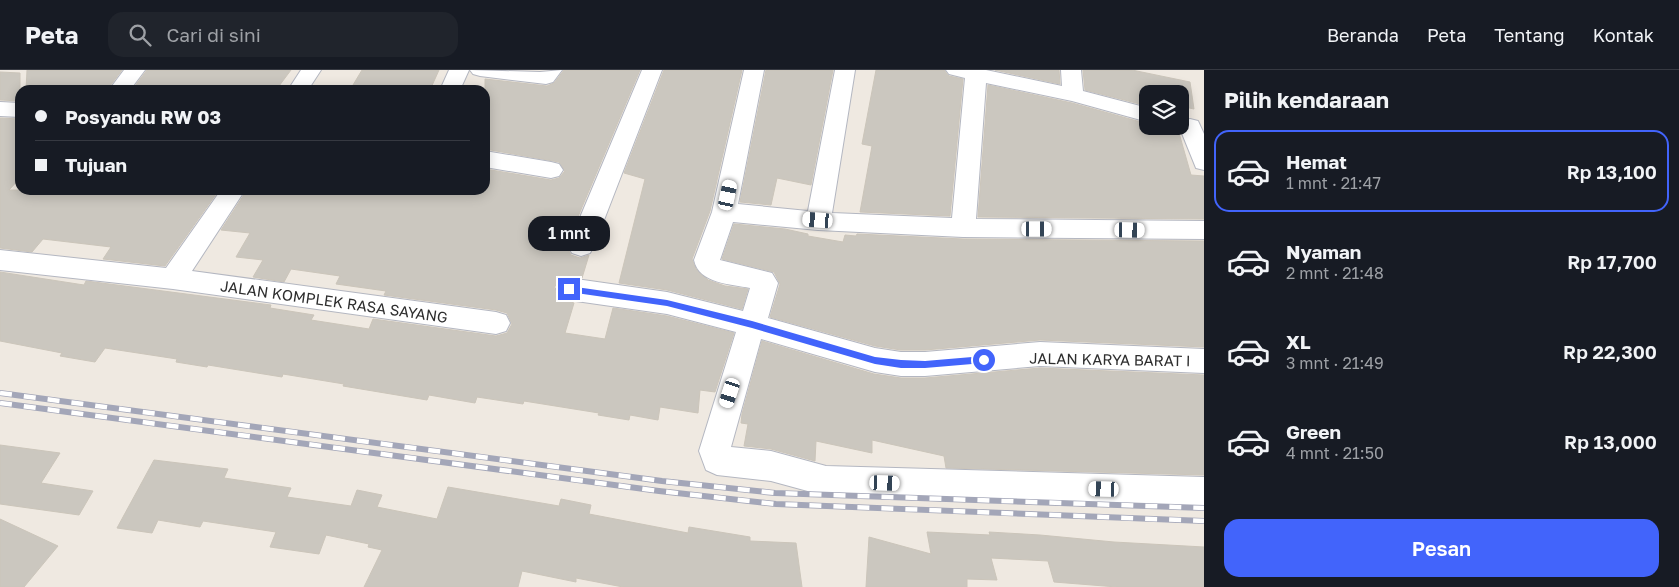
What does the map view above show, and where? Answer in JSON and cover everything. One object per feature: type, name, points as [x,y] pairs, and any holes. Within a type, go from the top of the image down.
[{"type":"street","points":[[123,85],[134,70]]},
{"type":"street","points":[[301,85],[311,70]]},
{"type":"street","points":[[452,85],[459,70]]},
{"type":"street","points":[[480,70],[541,78],[546,78],[552,70]]},
{"type":"street","points":[[581,246],[652,70]]},
{"type":"street","points":[[754,70],[724,212],[707,260],[708,265],[714,270],[763,280],[765,283],[714,450],[717,460],[771,466],[826,481],[1204,492]]},
{"type":"street","points":[[818,220],[845,70]]},
{"type":"street","points":[[1072,70],[1073,95]]},
{"type":"street","points":[[963,228],[966,72],[1073,95],[1139,113]]},
{"type":"street","points":[[0,109],[15,110]]},
{"type":"street","points":[[1191,126],[1204,162]]},
{"type":"street","points":[[490,160],[551,170]]},
{"type":"street","points":[[173,279],[230,195]]},
{"type":"street","points":[[724,212],[818,220],[963,228],[1204,230]]},
{"type":"street","name":"JALAN KOMPLEK RASA SAYANG","points":[[0,260],[173,279],[496,323]]},
{"type":"street","name":"JALAN KARYA BARAT I","points":[[569,289],[667,303],[752,324],[875,360],[901,364],[925,364],[1040,354],[1204,361]]},
{"type":"building","points":[[27,70],[122,70],[111,85],[26,85]]},
{"type":"building","points":[[147,70],[291,70],[280,85],[136,85]]},
{"type":"building","points":[[362,70],[439,70],[432,85],[353,85]]},
{"type":"building","points":[[564,70],[640,70],[566,245],[571,255],[580,258],[589,255],[582,278],[568,276],[559,280],[554,288],[559,298],[574,303],[565,333],[605,339],[613,308],[667,316],[734,333],[715,392],[700,390],[698,413],[660,407],[658,420],[630,415],[629,420],[598,415],[599,413],[524,401],[523,404],[477,397],[475,403],[429,395],[427,400],[283,374],[282,377],[208,365],[207,367],[176,362],[177,359],[105,348],[95,362],[60,356],[62,353],[0,341],[0,272],[84,285],[86,281],[271,305],[270,308],[314,315],[311,320],[369,329],[373,319],[496,336],[507,333],[512,324],[507,313],[496,310],[384,295],[386,291],[336,284],[340,276],[291,269],[284,282],[253,277],[263,260],[236,257],[250,233],[221,230],[244,195],[490,195],[490,170],[551,180],[559,178],[565,171],[559,162],[490,150],[490,85],[485,85],[485,79],[547,86],[554,83]]},
{"type":"building","points":[[664,70],[742,70],[710,211],[692,259],[696,269],[708,280],[725,286],[748,289],[742,309],[667,290],[619,283],[645,179],[624,173]]},
{"type":"building","points":[[766,70],[833,70],[811,185],[777,178],[771,205],[740,202]]},
{"type":"building","points":[[876,70],[944,70],[949,76],[963,79],[950,216],[860,212],[872,146],[862,144]]},
{"type":"building","points":[[995,70],[1059,70],[1060,84]]},
{"type":"building","points":[[1083,70],[1132,70],[1190,82],[1194,109],[1189,108],[1189,85],[1139,85],[1139,104],[1085,90]]},
{"type":"building","points":[[0,72],[20,73],[20,85],[15,85],[15,101],[0,100]]},
{"type":"building","points":[[988,85],[1072,103],[1139,122],[1139,135],[1180,135],[1191,175],[1204,176],[1204,219],[978,217]]},
{"type":"building","points":[[0,118],[15,119],[15,183],[9,190],[15,190],[15,195],[215,195],[165,266],[103,259],[111,247],[43,239],[32,252],[0,248]]},
{"type":"building","points":[[734,224],[785,229],[808,234],[808,236],[843,242],[845,235],[856,236],[857,234],[963,239],[1204,241],[1204,347],[1040,340],[925,350],[901,350],[875,346],[770,317],[780,284],[774,272],[722,259]]},
{"type":"building","points":[[762,341],[874,374],[901,378],[925,378],[1040,368],[1204,375],[1204,475],[946,468],[944,456],[872,440],[872,453],[816,441],[815,461],[771,449],[744,446],[748,424],[741,423],[742,414]]},
{"type":"building","points":[[0,445],[60,453],[41,483],[93,491],[79,515],[0,504]]},
{"type":"building","points":[[154,460],[228,469],[224,478],[291,488],[287,497],[351,506],[357,490],[382,495],[377,507],[437,519],[448,487],[559,506],[561,499],[591,505],[589,514],[688,533],[689,527],[750,537],[750,541],[796,543],[802,587],[623,587],[576,578],[576,582],[522,571],[518,587],[364,587],[382,550],[368,547],[369,544],[326,535],[319,554],[270,547],[276,532],[203,521],[200,527],[158,520],[152,533],[117,528]]},
{"type":"building","points":[[0,519],[58,546],[24,587],[0,587]]},
{"type":"building","points":[[927,532],[990,535],[989,532],[1204,547],[1204,587],[1117,587],[1054,582],[1048,561],[991,558],[997,580],[967,579],[967,587],[866,587],[869,537],[931,554]]},
{"type":"railway","points":[[0,393],[662,481],[775,493],[1204,508]]},
{"type":"railway","points":[[0,403],[659,491],[776,504],[1204,521]]},
{"type":"route","points":[[569,289],[667,303],[752,324],[875,360],[901,364],[925,364],[984,360]]}]
